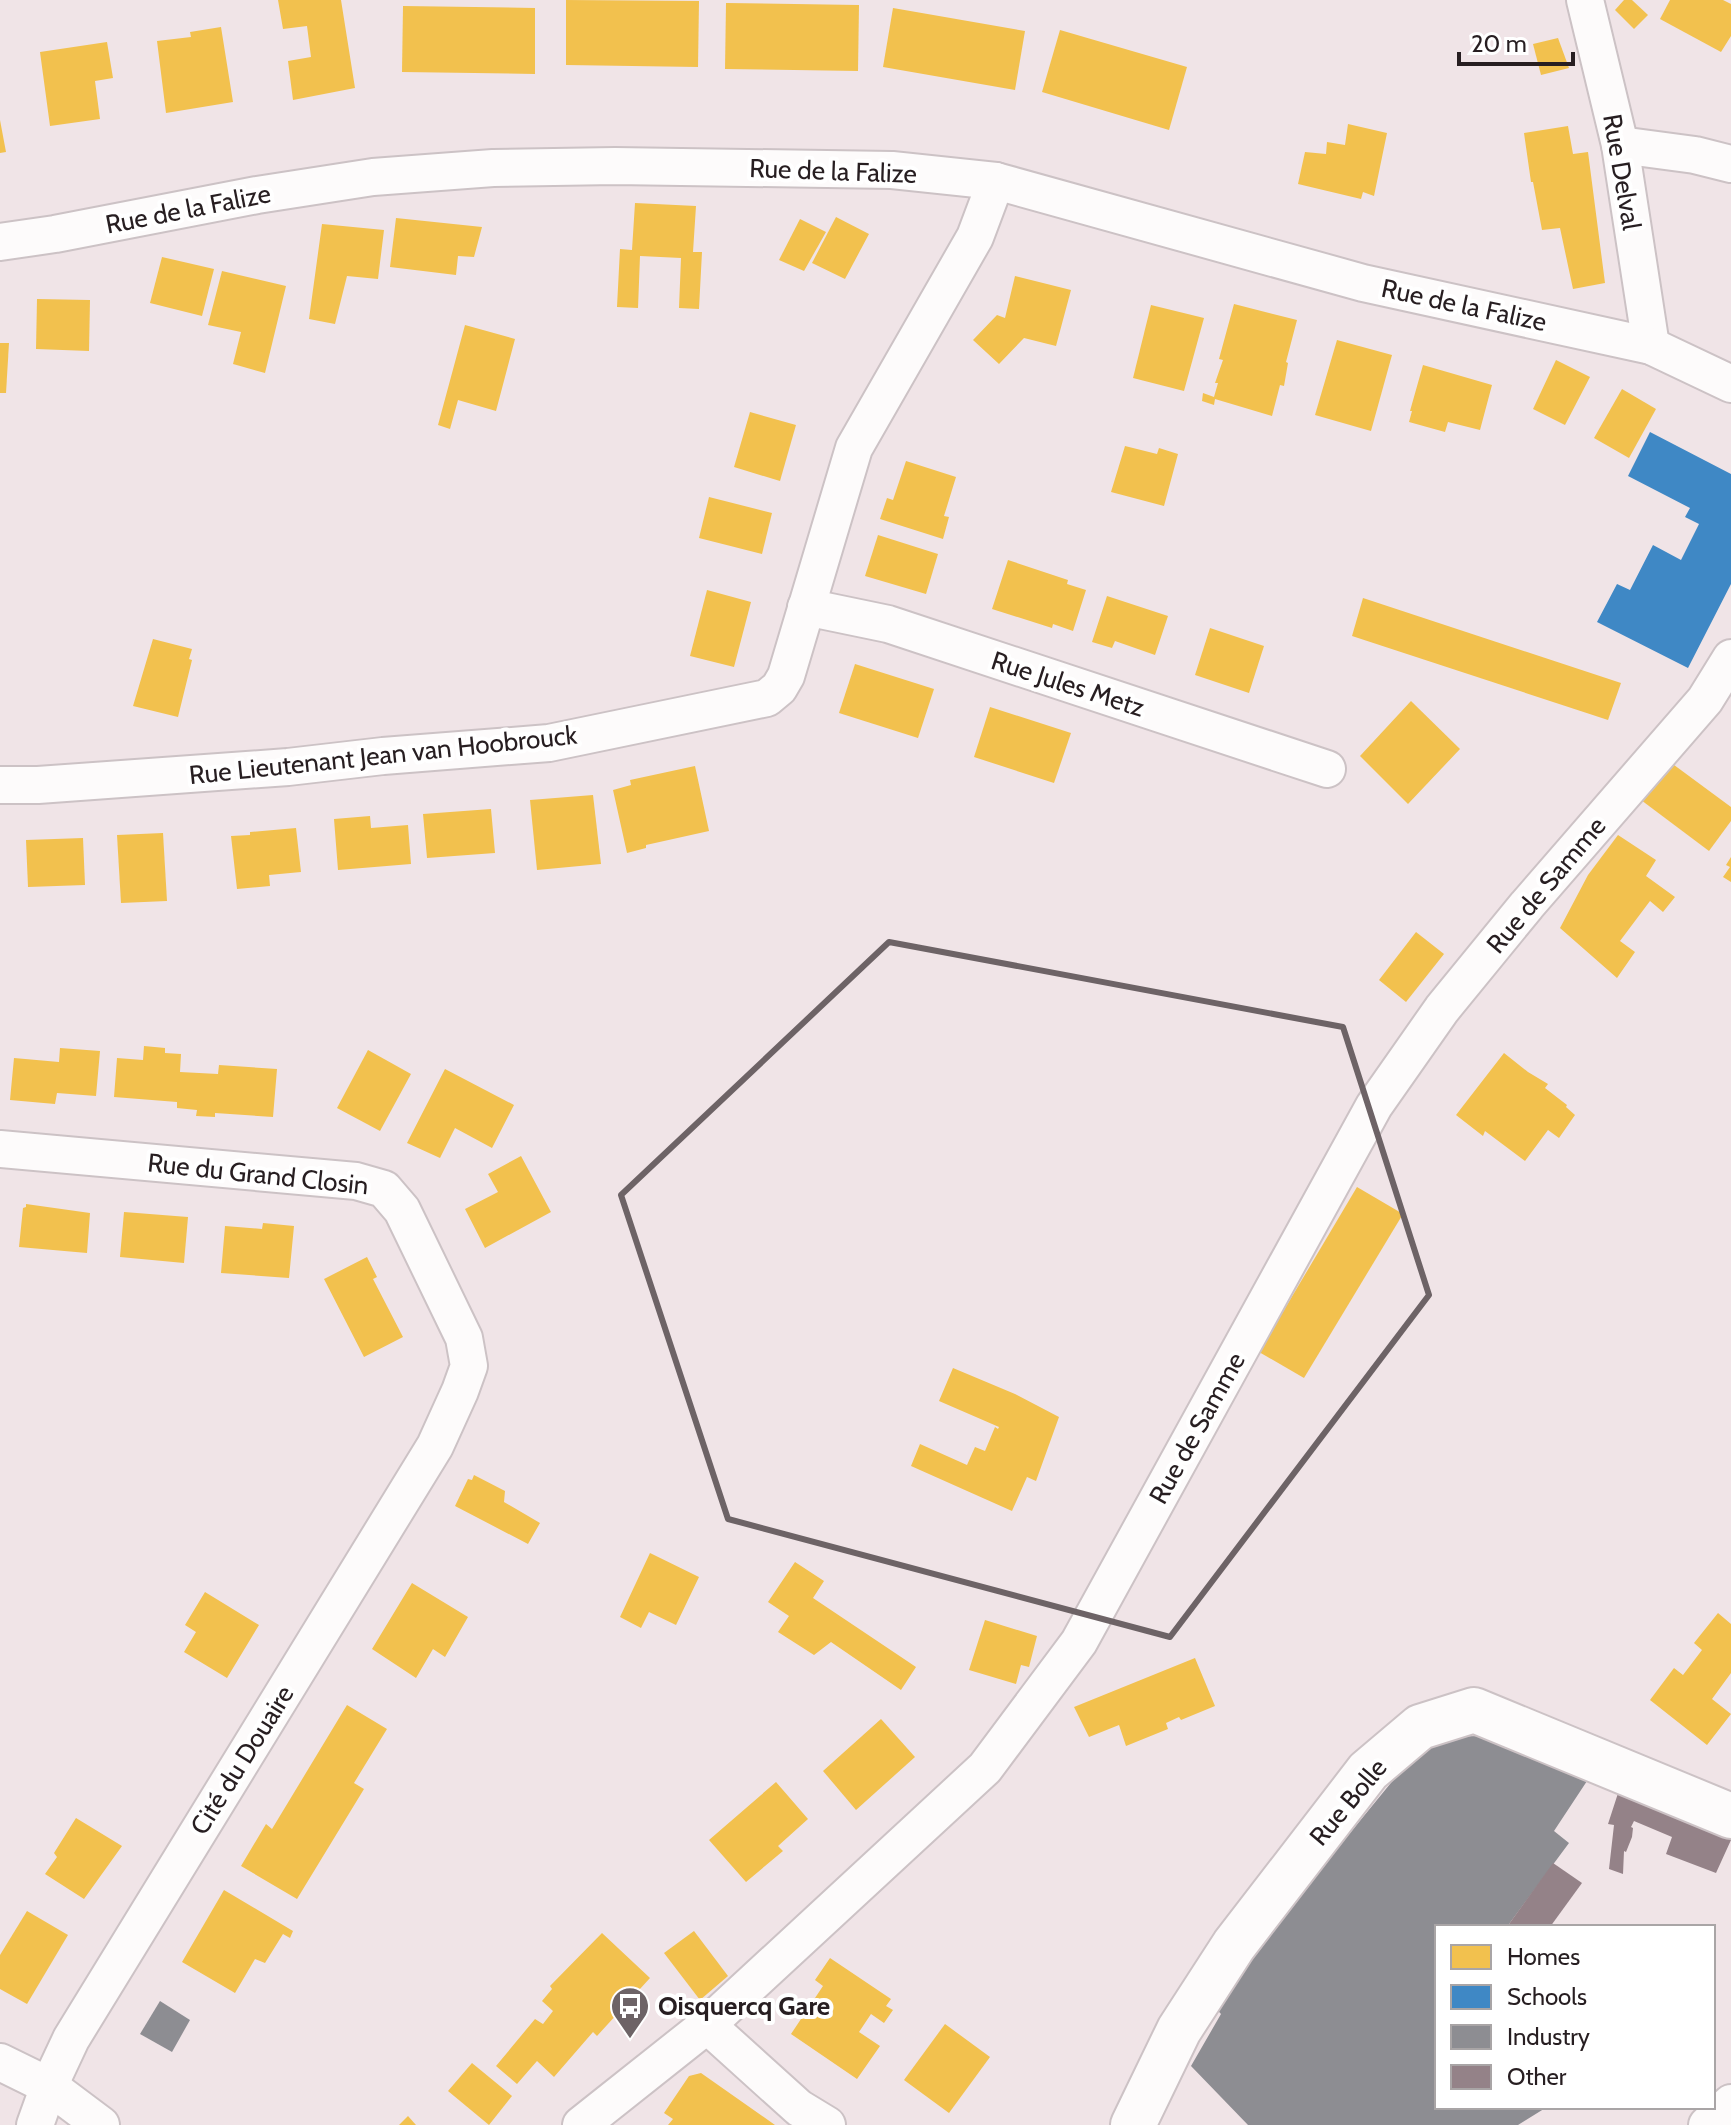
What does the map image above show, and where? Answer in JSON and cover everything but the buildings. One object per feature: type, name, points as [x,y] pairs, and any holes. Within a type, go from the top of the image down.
[{"type":"street","name":"Rue Delval","points":[[1585,0],[1620,145],[1651,346]]},
{"type":"street","points":[[1620,145],[1695,155],[1731,164]]},
{"type":"street","name":"Rue de la Falize","points":[[0,242],[373,177],[493,168],[615,166],[892,170],[996,181],[1363,283],[1651,346],[1731,384]]},
{"type":"street","name":"Rue Lieutenant Jean van Hoobrouck","points":[[0,785],[288,767],[549,743],[767,698],[779,688],[786,676],[854,448],[975,237],[996,181]]},
{"type":"street","name":"Rue Jules Metz","points":[[806,607],[888,624],[1327,769]]},
{"type":"street","name":"Rue de Samme","points":[[581,2125],[707,2025],[985,1768],[1079,1642],[1374,1106],[1442,1009],[1527,905],[1705,700],[1731,658]]},
{"type":"street","name":"Rue du Grand Closin","points":[[0,1149],[356,1181],[384,1189],[402,1210],[464,1338],[469,1366],[438,1437]]},
{"type":"street","name":"Cité du Douaire","points":[[35,2125],[71,2039],[427,1460],[438,1437]]},
{"type":"street","name":"Rue Bolle","points":[[1133,2125],[1179,2030],[1234,1945],[1368,1771],[1420,1727],[1474,1710],[1731,1816]]},
{"type":"street","points":[[707,2025],[799,2108],[827,2125]]},
{"type":"street","points":[[0,2062],[49,2086],[101,2125]]},
{"type":"street","points":[[1707,2125],[1731,2103]]},
{"type":"highlighted area","points":[[889,942],[1343,1027],[1429,1295],[1170,1637],[728,1519],[621,1195]]},
{"type":"place","name":"Oisquercq Gare","points":[[630,2040]]}]
